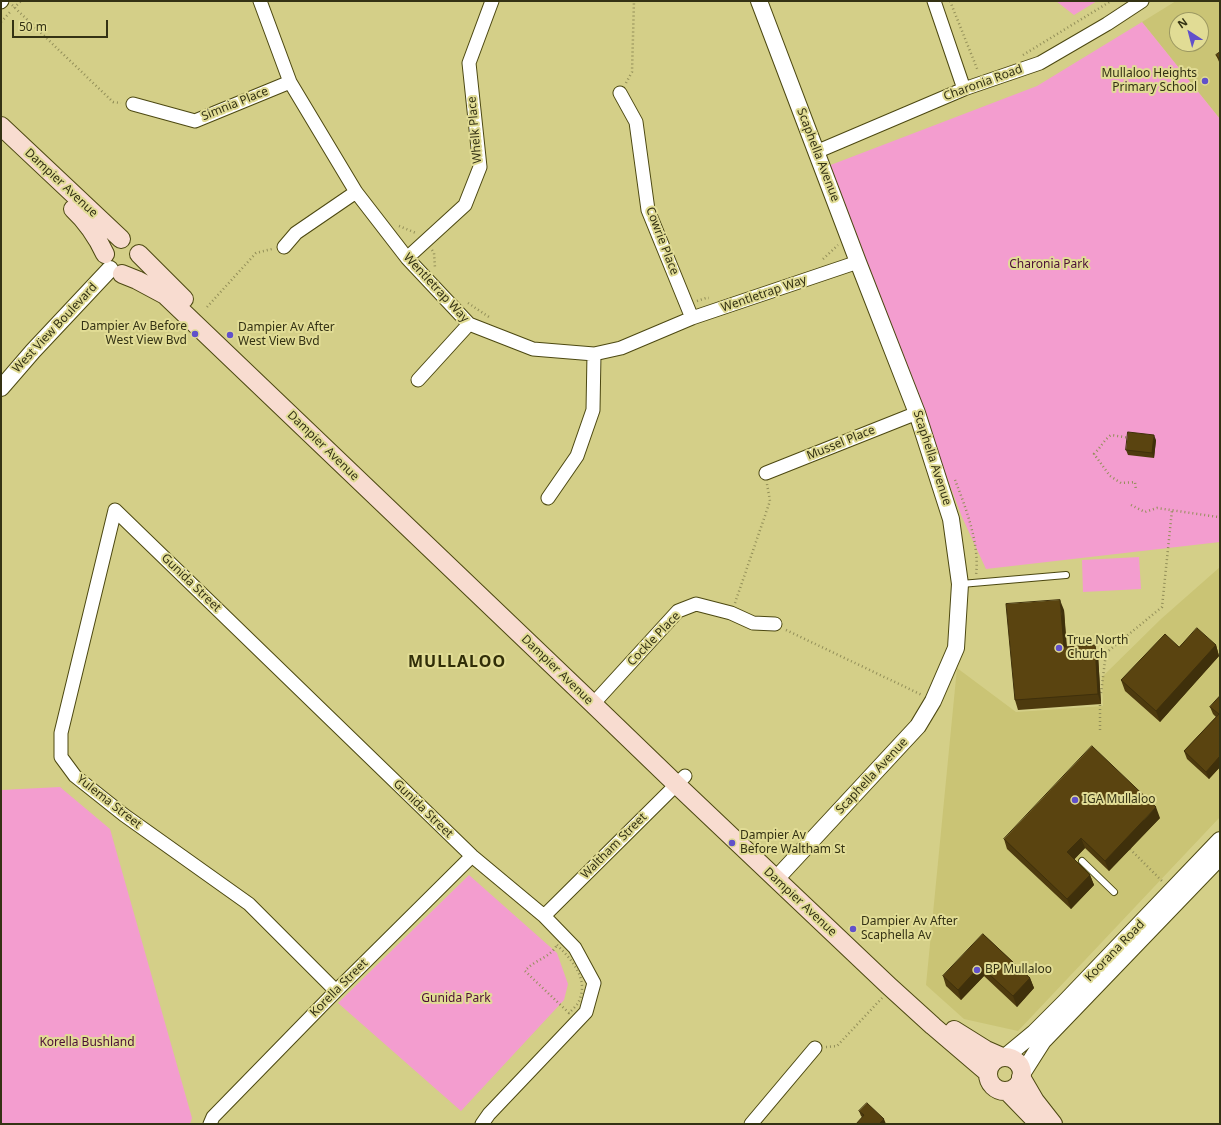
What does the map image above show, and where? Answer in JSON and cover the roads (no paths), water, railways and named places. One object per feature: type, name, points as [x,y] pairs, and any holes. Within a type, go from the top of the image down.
[{"type":"main road","name":"Dampier Avenue","points":[[1,126],[121,239]]},
{"type":"main road","name":"Dampier Avenue","points":[[1,141],[81,217],[93,232],[112,266],[164,295],[597,700]]},
{"type":"main road","points":[[121,239],[133,243],[139,254],[139,261],[136,267],[128,273],[112,266],[109,245],[114,241],[121,239]]},
{"type":"main road","name":"Dampier Avenue","points":[[139,254],[597,700],[780,875],[900,996],[988,1073]]},
{"type":"main road","name":"Dampier Avenue","points":[[780,875],[955,1030],[986,1050],[1003,1057]]},
{"type":"main road","points":[[1022,1076],[1016,1086],[1007,1091],[1000,1090],[993,1086],[989,1080],[988,1073],[992,1063],[1003,1057],[1015,1060],[1021,1069],[1022,1076],[1035,1101],[1053,1124]]},
{"type":"main road","points":[[1007,1091],[1039,1124]]},
{"type":"street","name":"Wentletrap Way","points":[[260,1],[290,82],[356,192],[407,258],[469,324],[534,349],[594,354],[621,348],[692,318],[858,262]]},
{"type":"street","name":"Whelk Place","points":[[407,258],[465,205],[480,167],[470,63],[492,1]]},
{"type":"street","name":"Scaphella Avenue","points":[[759,1],[917,413],[951,519],[960,584],[956,648],[933,701],[918,726],[780,875]]},
{"type":"street","points":[[934,1],[964,89]]},
{"type":"street","name":"Charonia Road","points":[[816,152],[964,89],[1040,63],[1107,24],[1142,1]]},
{"type":"street","name":"Simnia Place","points":[[133,104],[195,121],[290,82]]},
{"type":"street","name":"Cowrie Place","points":[[620,93],[636,122],[648,210],[692,318]]},
{"type":"street","points":[[284,247],[296,233],[356,192]]},
{"type":"street","name":"West View Boulevard","points":[[1,388],[33,351],[112,266]]},
{"type":"street","points":[[418,380],[469,324]]},
{"type":"street","points":[[548,498],[577,456],[593,410],[594,354]]},
{"type":"street","name":"Mussel Place","points":[[766,474],[917,413]]},
{"type":"street","name":"Gunida Street","points":[[115,510],[472,856],[544,916],[575,948],[594,983],[586,1012],[489,1114],[482,1124]]},
{"type":"street","name":"Yulema Street","points":[[115,510],[61,733],[61,757],[75,776],[124,815],[249,904],[336,991]]},
{"type":"street","name":"Cockle Place","points":[[597,700],[678,612],[696,604],[731,613],[753,623],[775,624]]},
{"type":"street","name":"Waltham Street","points":[[544,916],[680,780]]},
{"type":"street","name":"Koorana Road","points":[[1003,1057],[1034,1033],[1220,840]]},
{"type":"street","name":"Korella Street","points":[[210,1124],[213,1117],[336,991],[472,856]]},
{"type":"street","name":"Koorana Road","points":[[1022,1076],[1043,1041],[1220,857]]},
{"type":"street","points":[[756,1122],[815,1048]]},
{"type":"lane","points":[[960,584],[1066,575]]},
{"type":"lane","points":[[1082,861],[1114,892]]},
{"type":"place","name":"Mullaloo Heights Primary School","points":[[1205,81]]},
{"type":"place","name":"Dampier Av Before West View Bvd","points":[[195,334]]},
{"type":"place","name":"Dampier Av After West View Bvd","points":[[230,335]]},
{"type":"place","name":"True North Church","points":[[1059,648]]},
{"type":"place","name":"IGA Mullaloo","points":[[1075,800]]},
{"type":"place","name":"Dampier Av Before Waltham St","points":[[732,843]]},
{"type":"place","name":"Dampier Av After Scaphella Av","points":[[853,929]]},
{"type":"place","name":"BP Mullaloo","points":[[977,970]]},
{"type":"district","name":"MULLALOO","points":[[457,662]]},
{"type":"park label","name":"Charonia Park","points":[[1049,265]]},
{"type":"park label","name":"Gunida Park","points":[[456,999]]},
{"type":"park label","name":"Korella Bushland","points":[[87,1043]]}]
